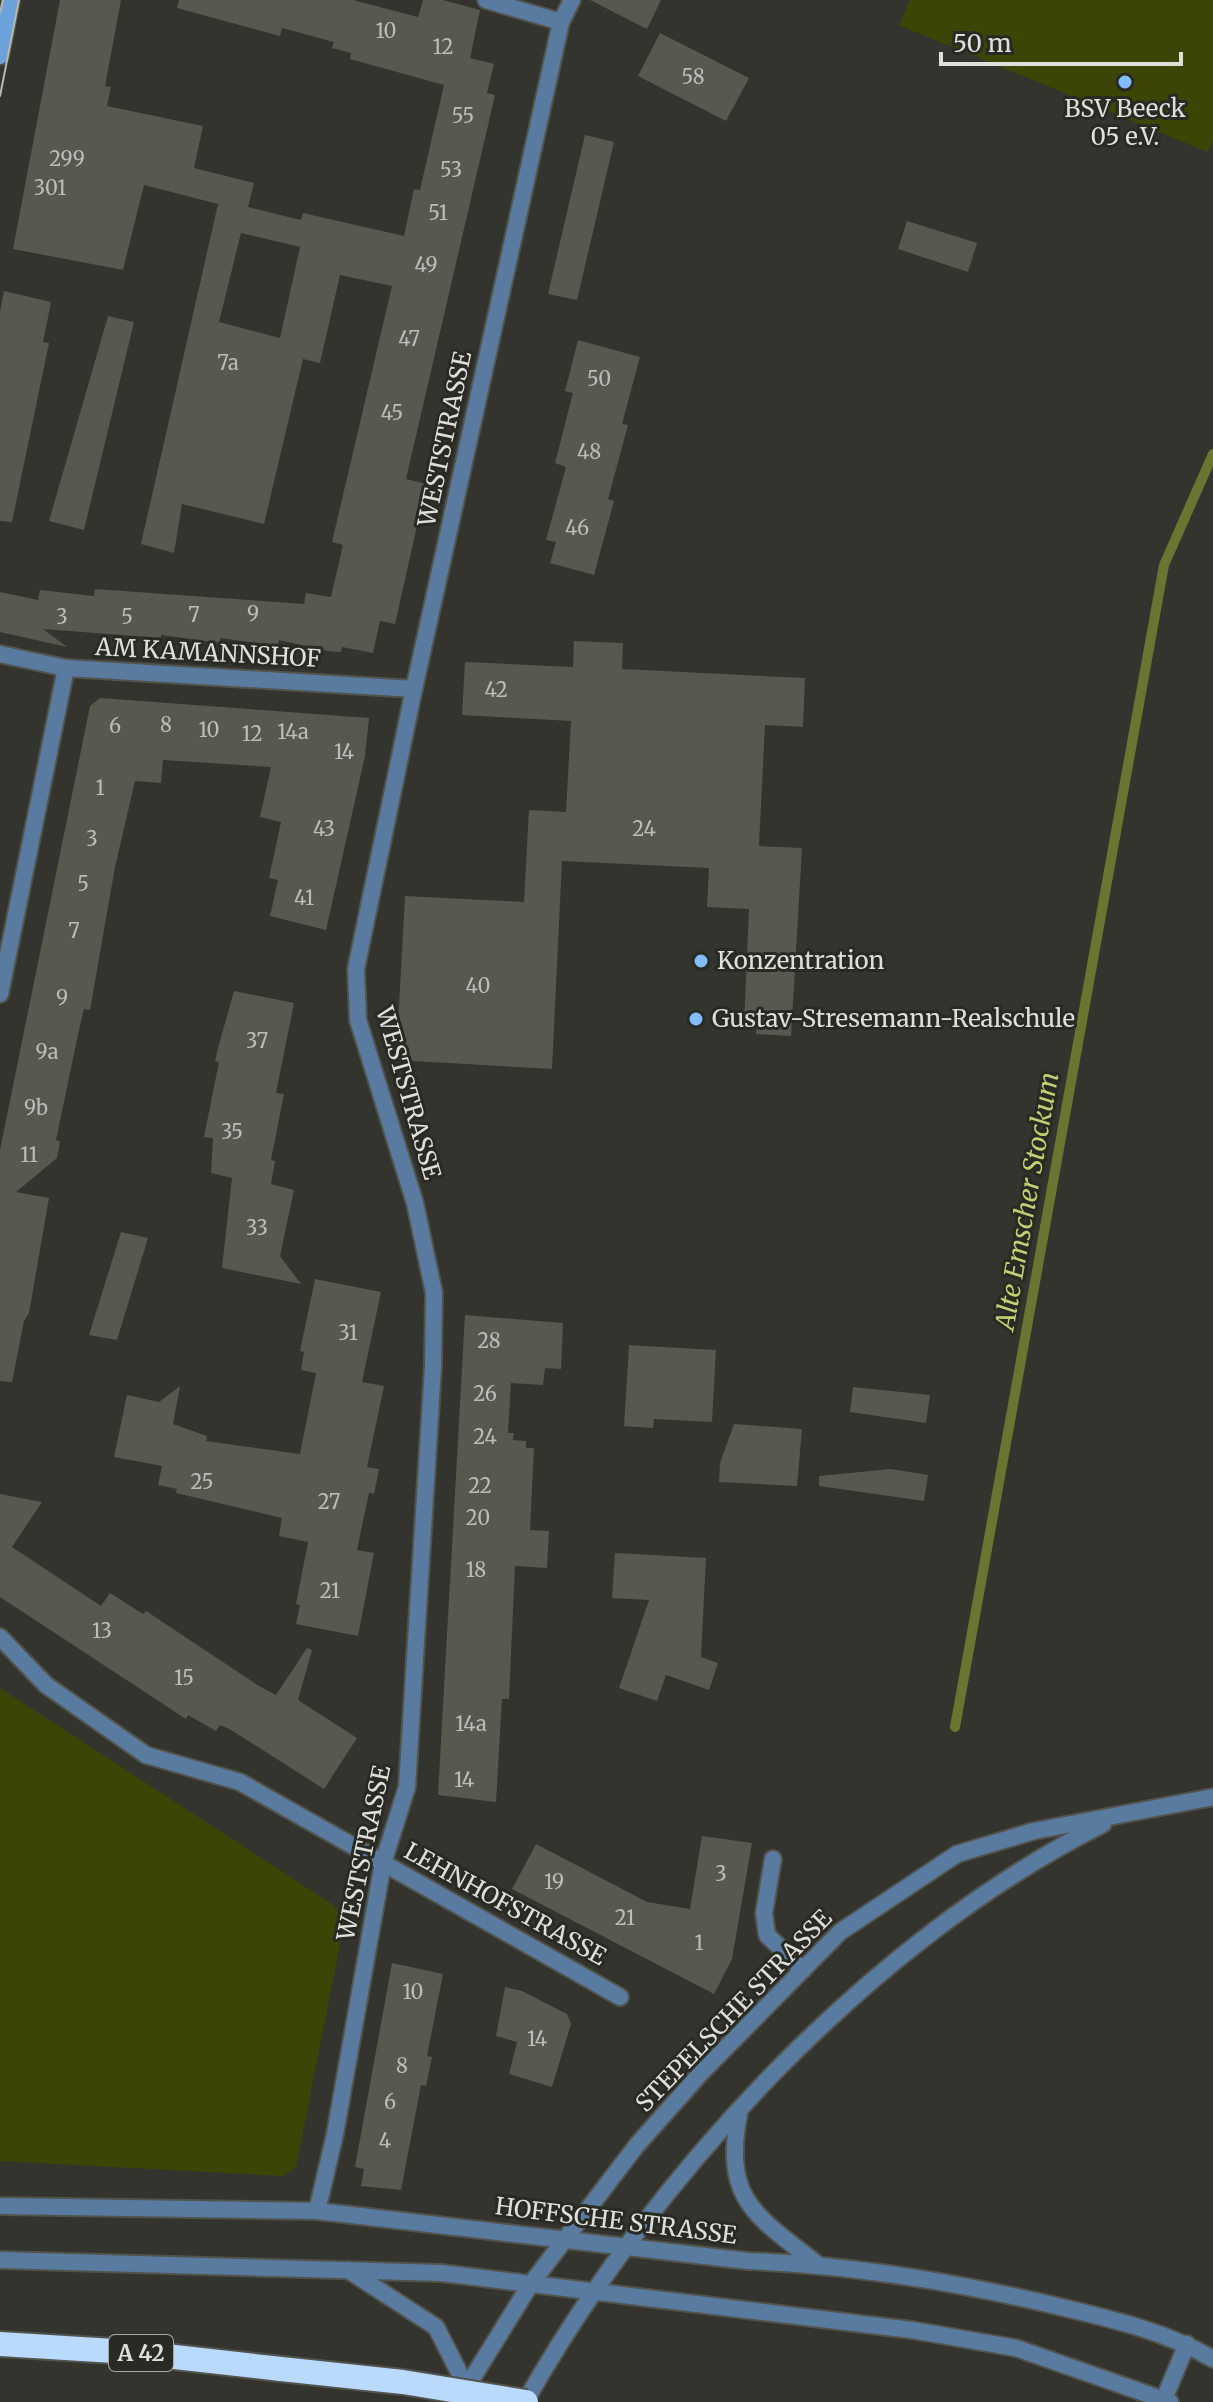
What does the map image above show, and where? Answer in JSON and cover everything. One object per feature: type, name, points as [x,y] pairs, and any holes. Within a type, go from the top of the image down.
[{"type":"highway","name":"A 42","points":[[0,2344],[130,2352],[403,2382],[526,2402]]},
{"type":"main road","points":[[0,56],[11,0]]},
{"type":"street","points":[[486,0],[561,22]]},
{"type":"street","name":"WESTSTRASSE","points":[[317,2211],[335,2134],[383,1863],[407,1787],[433,1367],[434,1293],[415,1203],[358,1020],[356,969],[414,689],[561,22],[572,0]]},
{"type":"street","name":"AM KAMANNSHOF","points":[[0,654],[66,668],[414,689]]},
{"type":"street","points":[[0,994],[66,668]]},
{"type":"street","name":"LEHNHOFSTRASSE","points":[[0,1637],[46,1685],[146,1755],[240,1782],[620,1997]]},
{"type":"street","name":"STEPELSCHE STRASSE","points":[[458,2402],[530,2285],[562,2240],[700,2074],[840,1932],[957,1854],[1034,1831],[1213,1797]]},
{"type":"street","name":"STEPELSCHE STRASSE","points":[[526,2402],[625,2248],[656,2206],[739,2111],[868,1984],[998,1883],[1044,1853],[1119,1816]]},
{"type":"street","points":[[773,1859],[764,1913],[767,1935],[803,1970]]},
{"type":"street","points":[[739,2111],[733,2146],[736,2180],[753,2209],[817,2264]]},
{"type":"street","name":"HOFFSCHE STRASSE","points":[[0,2206],[317,2211],[625,2248],[748,2261],[817,2264],[982,2289],[1123,2322],[1187,2344],[1213,2359]]},
{"type":"street","points":[[0,2260],[441,2273],[912,2330],[1016,2348],[1167,2400],[1187,2344]]},
{"type":"street","points":[[343,2268],[436,2327],[466,2386]]},
{"type":"green space","name":"BSV Beeck 05 e.V.","points":[[910,0],[1213,0],[1213,139],[1208,152],[899,25]]},
{"type":"green space","points":[[0,1688],[332,1904],[345,1919],[296,2167],[283,2176],[0,2161]]},
{"type":"building","points":[[60,0],[121,0],[105,86],[111,87],[107,106],[203,126],[194,168],[254,183],[248,207],[301,220],[303,213],[404,236],[414,189],[420,190],[444,85],[350,59],[351,53],[332,48],[334,42],[282,28],[280,36],[177,8],[179,0],[353,0],[418,17],[423,0],[443,0],[480,10],[470,58],[494,64],[487,93],[495,95],[406,479],[426,484],[421,508],[395,624],[380,621],[373,653],[342,647],[341,652],[328,651],[279,640],[278,646],[220,638],[220,643],[161,635],[161,638],[43,629],[67,647],[0,632],[0,592],[38,600],[40,590],[94,596],[95,589],[304,604],[306,593],[331,597],[343,545],[332,542],[392,286],[340,275],[320,363],[303,359],[264,524],[182,504],[174,553],[141,544],[218,204],[144,185],[123,270],[13,249]],"holes":[[[241,233],[300,247],[280,338],[219,322]]]},
{"type":"building","points":[[590,0],[661,0],[647,29]]},
{"type":"building","points":[[660,33],[749,78],[726,121],[638,76]]},
{"type":"building","points":[[585,135],[614,142],[577,300],[548,294]]},
{"type":"building","points":[[907,221],[977,243],[968,272],[898,249]]},
{"type":"building","points":[[4,291],[51,302],[43,342],[49,343],[12,522],[0,521],[0,312]]},
{"type":"building","points":[[108,316],[134,322],[84,530],[49,521]]},
{"type":"building","points":[[578,340],[640,357],[622,424],[628,425],[608,499],[614,501],[594,575],[550,563],[556,542],[546,540],[566,467],[555,463],[573,393],[565,391]]},
{"type":"building","points":[[574,641],[623,643],[622,669],[805,678],[803,727],[765,725],[759,846],[802,848],[791,1036],[756,1034],[757,1024],[744,1024],[749,909],[707,907],[709,868],[562,861],[552,1069],[396,1060],[405,896],[524,902],[529,810],[566,812],[571,721],[462,715],[465,662],[573,667]]},
{"type":"building","points":[[100,698],[369,718],[365,756],[326,930],[270,916],[278,880],[269,878],[281,822],[260,817],[271,767],[163,760],[161,783],[135,781],[115,867],[90,1010],[84,1009],[56,1140],[60,1142],[57,1158],[16,1192],[49,1198],[29,1313],[24,1321],[12,1382],[0,1381],[0,1150],[90,706]]},
{"type":"building","points":[[234,991],[294,1003],[276,1093],[284,1094],[271,1160],[275,1161],[271,1184],[294,1190],[280,1256],[301,1284],[222,1268],[232,1178],[211,1173],[213,1138],[204,1137],[219,1062],[215,1061]]},
{"type":"building","points":[[121,1232],[148,1238],[117,1340],[89,1335]]},
{"type":"building","points":[[315,1279],[381,1292],[362,1382],[384,1386],[367,1467],[379,1469],[374,1494],[369,1493],[357,1550],[374,1553],[358,1636],[296,1624],[300,1605],[296,1604],[308,1542],[279,1536],[282,1518],[176,1493],[177,1489],[158,1485],[162,1466],[114,1457],[127,1395],[159,1402],[180,1386],[173,1424],[207,1436],[206,1441],[300,1454],[316,1373],[301,1370],[304,1352],[300,1351]]},
{"type":"building","points":[[465,1315],[563,1323],[561,1369],[545,1368],[543,1385],[511,1383],[508,1433],[514,1433],[513,1440],[526,1441],[526,1448],[534,1448],[530,1530],[549,1531],[547,1568],[515,1566],[509,1699],[502,1699],[496,1802],[438,1795]]},
{"type":"building","points":[[629,1345],[716,1350],[712,1422],[654,1419],[653,1428],[624,1426]]},
{"type":"building","points":[[853,1387],[930,1395],[926,1423],[850,1412]]},
{"type":"building","points":[[734,1424],[802,1429],[797,1486],[719,1482],[720,1463]]},
{"type":"building","points":[[891,1469],[928,1475],[924,1501],[819,1486],[819,1476]]},
{"type":"building","points":[[0,1494],[42,1502],[12,1547],[101,1606],[110,1593],[143,1614],[146,1611],[276,1695],[307,1648],[312,1650],[298,1700],[357,1738],[324,1789],[231,1730],[220,1725],[216,1731],[188,1715],[186,1719],[0,1597]]},
{"type":"building","points":[[615,1553],[706,1558],[701,1657],[718,1663],[709,1690],[666,1675],[657,1701],[619,1688],[649,1600],[612,1598]]},
{"type":"building","points":[[702,1836],[752,1843],[732,1959],[714,1994],[512,1889],[536,1844],[647,1902],[690,1909]]},
{"type":"building","points":[[392,1963],[443,1974],[427,2056],[432,2057],[426,2086],[421,2085],[401,2190],[361,2186],[364,2169],[355,2167]]},
{"type":"building","points":[[505,1987],[522,1991],[567,2014],[571,2024],[552,2087],[509,2074],[517,2042],[496,2036]]},
{"type":"waterway","name":"Alte Emscher Stockum","points":[[955,1727],[1164,565],[1213,454]]},
{"type":"tram line","points":[[0,13],[3,0]]},
{"type":"tram line","points":[[0,96],[19,0]]},
{"type":"place","name":"BSV Beeck 05 e.V.","points":[[1125,82]]},
{"type":"place","name":"Konzentration","points":[[701,961]]},
{"type":"place","name":"Gustav-Stresemann-Realschule","points":[[696,1019]]}]
